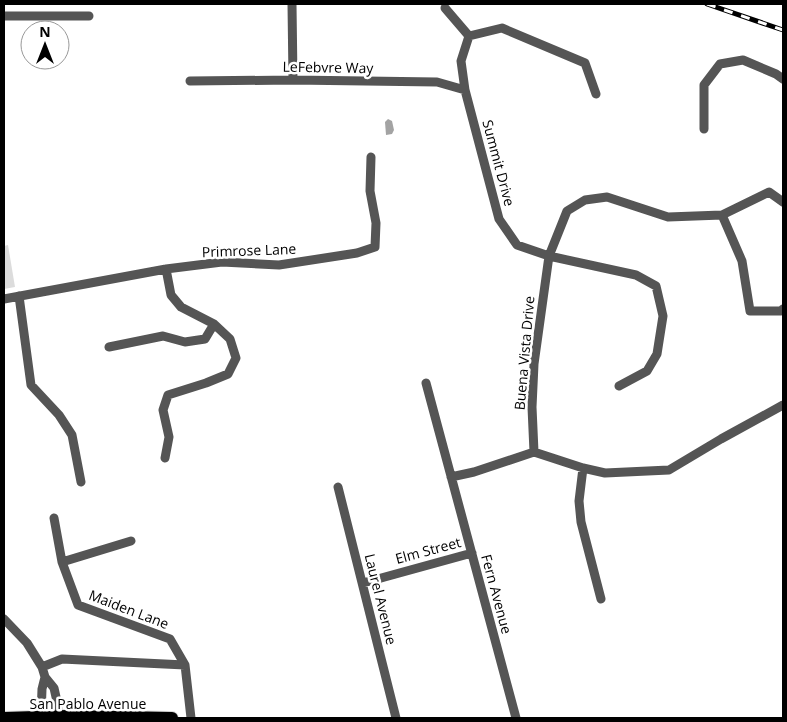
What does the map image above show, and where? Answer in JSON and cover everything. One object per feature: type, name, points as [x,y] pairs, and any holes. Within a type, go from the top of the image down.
[{"type":"main road","name":"San Pablo Avenue","points":[[4,718],[57,716],[172,718]]},
{"type":"street","points":[[292,4],[293,80]]},
{"type":"street","points":[[445,8],[469,36],[502,28],[585,63],[596,94]]},
{"type":"street","points":[[4,16],[89,16]]},
{"type":"street","name":"Summit Drive","points":[[469,36],[461,61],[465,90],[499,218],[517,245],[548,256],[636,274],[656,286],[663,316],[657,354],[646,371],[619,386]]},
{"type":"street","points":[[704,129],[704,85],[720,64],[743,60],[776,74],[783,79]]},
{"type":"street","name":"LeFebvre Way","points":[[190,81],[437,82],[465,90]]},
{"type":"street","name":"Primrose Lane","points":[[4,299],[166,269],[222,262],[279,264],[357,253],[375,248],[376,223],[370,191],[371,157]]},
{"type":"street","name":"Buena Vista Drive","points":[[534,452],[532,407],[534,364],[548,256],[567,212],[585,200],[608,197],[668,217],[722,215],[769,192],[783,202]]},
{"type":"street","points":[[722,215],[742,261],[750,312],[781,311],[783,309]]},
{"type":"street","points":[[165,458],[169,437],[163,410],[168,395],[228,374],[236,358],[230,339],[214,324],[181,307],[171,295],[166,269]]},
{"type":"street","points":[[19,296],[31,385],[59,415],[72,435],[81,482]]},
{"type":"street","points":[[109,348],[163,336],[185,342],[205,339],[214,324]]},
{"type":"street","name":"Fern Avenue","points":[[426,383],[516,718]]},
{"type":"street","points":[[451,477],[474,472],[534,452],[583,468],[605,472],[669,470],[783,405]]},
{"type":"street","points":[[583,468],[579,502],[581,522],[601,599]]},
{"type":"street","name":"Laurel Avenue","points":[[338,487],[396,718]]},
{"type":"street","name":"Maiden Lane","points":[[54,518],[62,562],[78,605],[170,639],[185,666],[191,718]]},
{"type":"street","points":[[62,562],[131,541]]},
{"type":"street","name":"Elm Street","points":[[363,582],[472,553]]},
{"type":"street","points":[[4,619],[27,643],[42,667],[45,677],[54,688],[58,706],[57,716]]},
{"type":"street","points":[[42,667],[62,659],[185,666]]},
{"type":"street","points":[[41,717],[42,689],[45,677]]},
{"type":"shaded area","points":[[388,119],[392,121],[394,130],[392,134],[386,135],[385,122]]},
{"type":"shaded area","points":[[8,245],[15,287],[4,289],[4,246]]},
{"type":"railway","points":[[707,4],[783,30]]}]
